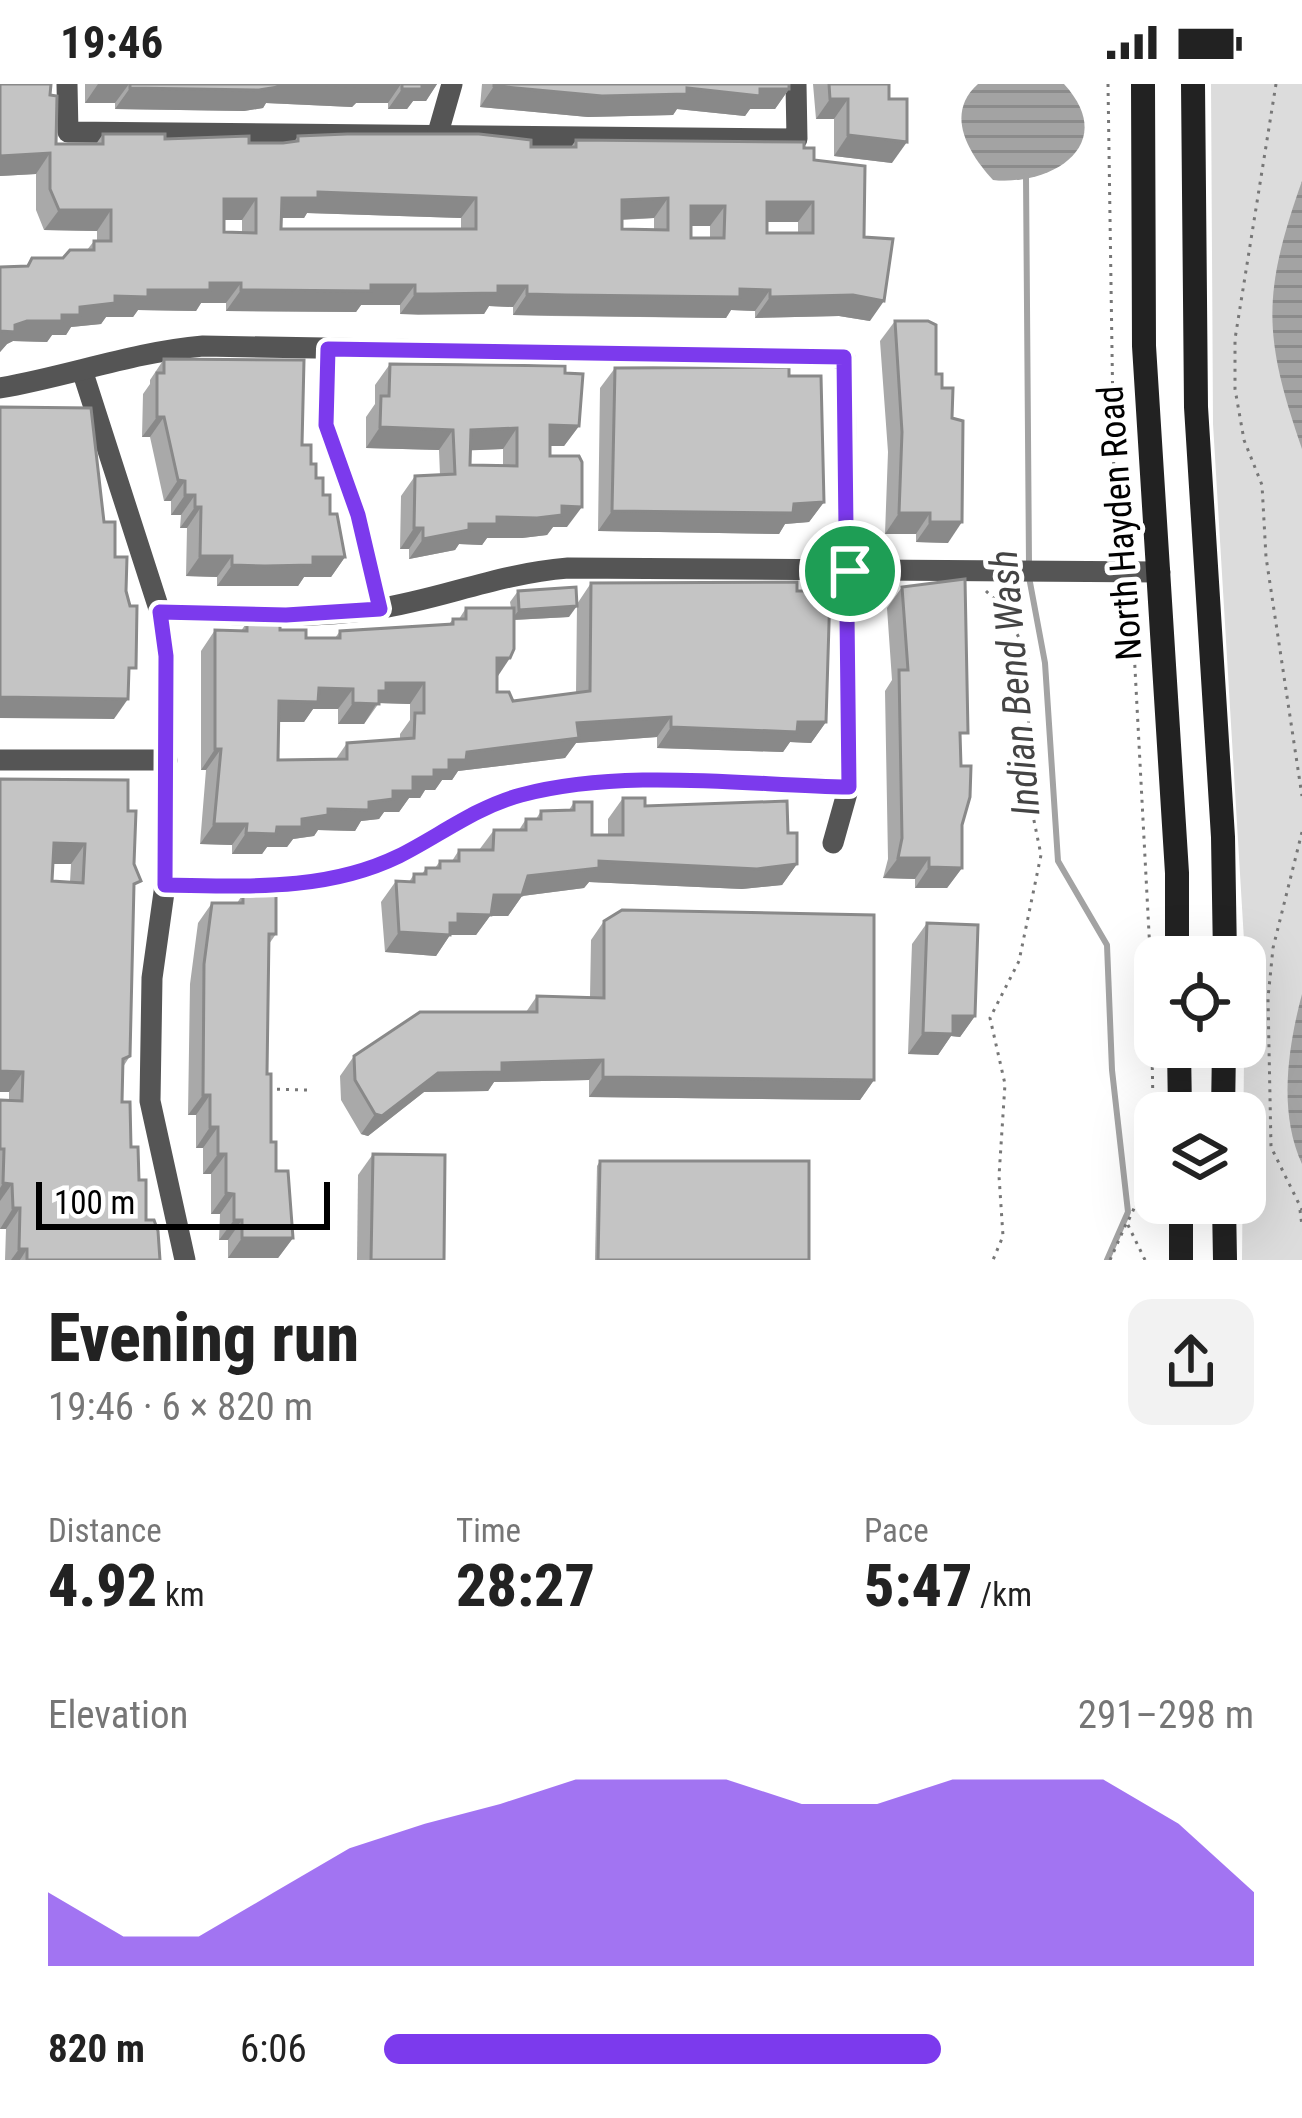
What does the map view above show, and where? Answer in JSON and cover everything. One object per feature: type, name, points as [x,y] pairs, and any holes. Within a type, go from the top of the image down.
[{"type":"main road","name":"North Hayden Road","points":[[1143,84],[1144,346],[1177,936]]},
{"type":"main road","points":[[1193,84],[1196,407],[1223,837],[1225,936]]},
{"type":"main road","points":[[1181,1224],[1181,1260]]},
{"type":"main road","points":[[1224,1224],[1225,1260]]},
{"type":"street","points":[[67,84],[68,132],[797,139],[796,84]]},
{"type":"street","points":[[438,133],[452,84]]},
{"type":"street","points":[[0,388],[82,373],[149,351],[203,346],[844,357],[849,787],[833,843]]},
{"type":"street","points":[[328,349],[326,425],[358,515],[380,609]]},
{"type":"street","points":[[82,373],[160,612],[167,760],[165,885],[152,978],[150,1102],[185,1260]]},
{"type":"street","points":[[160,612],[286,615],[380,609],[529,572],[1160,572]]},
{"type":"street","points":[[0,760],[167,760]]},
{"type":"street","points":[[165,885],[326,881],[397,857],[467,816],[518,796],[565,787],[849,787]]},
{"type":"path","points":[[1108,84],[1114,483],[1131,550],[1129,560]]},
{"type":"path","points":[[1276,84],[1235,339],[1235,389],[1244,440],[1262,485],[1266,557],[1302,796]]},
{"type":"path","points":[[980,571],[984,589],[1004,607],[1028,656],[1029,796],[1041,855],[1022,950],[990,1018],[1005,1084],[999,1176],[1003,1236],[993,1260]]},
{"type":"path","points":[[1130,590],[1149,936]]},
{"type":"path","points":[[1302,832],[1273,948],[1268,998],[1270,1147],[1301,1208],[1302,1226]]},
{"type":"path","points":[[1110,1260],[1139,1201],[1152,1138],[1152,1068]]},
{"type":"path","points":[[253,1088],[308,1090]]},
{"type":"path","points":[[1126,1223],[1145,1260]]},
{"type":"shaded area","points":[[978,84],[1064,84],[1085,125],[1082,142],[1056,168],[1016,180],[993,180],[969,146],[961,121],[968,96]]},
{"type":"shaded area","points":[[1211,84],[1302,84],[1302,1260],[1242,1260],[1242,1224],[1266,1224],[1266,1092],[1244,1092],[1244,1068],[1266,1068],[1266,936],[1244,936],[1213,424]]},
{"type":"shaded area","points":[[1302,181],[1302,449],[1280,375],[1272,315],[1280,255]]},
{"type":"shaded area","points":[[1302,994],[1302,1164],[1290,1123],[1288,1079]]},
{"type":"building","points":[[0,84],[51,84],[50,95],[57,96],[56,144],[103,144],[103,134],[165,134],[165,139],[249,136],[249,143],[283,143],[298,141],[298,136],[479,134],[531,140],[531,147],[576,147],[576,140],[804,142],[804,148],[814,148],[814,160],[865,166],[864,237],[893,239],[884,301],[853,295],[770,297],[770,290],[740,289],[740,297],[527,294],[527,286],[498,286],[498,293],[415,294],[415,285],[371,285],[371,291],[241,290],[241,283],[210,283],[210,290],[148,290],[148,297],[115,296],[115,303],[80,307],[80,315],[62,315],[62,321],[27,321],[15,325],[15,332],[0,331],[0,267],[28,266],[32,258],[63,258],[70,250],[94,250],[94,241],[111,241],[111,210],[59,210],[50,189],[50,153],[0,156]],"holes":[[[318,192],[476,198],[476,229],[281,229],[282,198],[318,198]],[[668,198],[668,230],[622,229],[622,200]],[[224,199],[256,199],[256,233],[224,232]],[[767,202],[813,202],[813,233],[767,233]],[[691,206],[725,206],[724,238],[691,238]]]},
{"type":"building","points":[[130,84],[278,84],[278,87],[130,88]]},
{"type":"building","points":[[402,84],[422,84],[422,89],[402,89]]},
{"type":"building","points":[[494,84],[789,84],[789,89],[760,89],[760,96],[687,88],[687,94],[602,96]]},
{"type":"building","points":[[829,84],[889,84],[889,99],[907,99],[907,142],[848,135],[848,99],[830,99]]},
{"type":"building","points":[[895,321],[936,325],[936,374],[942,374],[942,388],[953,388],[952,418],[963,421],[962,522],[930,522],[930,513],[899,513],[902,432]]},
{"type":"building","points":[[164,359],[304,360],[302,445],[311,445],[311,464],[316,464],[316,478],[323,478],[323,495],[330,495],[330,514],[337,514],[345,557],[313,557],[313,565],[265,566],[232,565],[232,556],[200,556],[201,507],[195,507],[195,495],[185,495],[185,481],[178,480],[164,417],[157,417],[157,373],[164,373]]},
{"type":"building","points":[[390,364],[565,366],[565,373],[583,374],[579,426],[550,425],[550,456],[579,456],[582,462],[582,507],[562,506],[562,515],[537,518],[497,517],[497,524],[469,524],[469,530],[423,539],[423,528],[414,528],[415,476],[455,474],[453,430],[380,427],[381,396],[389,396]],"holes":[[[517,428],[517,466],[470,465],[471,430]]]},
{"type":"building","points":[[789,367],[789,376],[821,376],[824,502],[794,504],[793,513],[612,511],[615,368]]},
{"type":"building","points":[[0,407],[91,408],[104,522],[115,522],[115,557],[127,557],[126,591],[130,606],[137,606],[136,668],[129,668],[128,699],[0,697]]},
{"type":"building","points":[[965,579],[968,733],[960,733],[961,766],[971,766],[970,797],[962,825],[962,868],[929,867],[929,858],[898,858],[902,838],[899,670],[908,670],[902,587]]},
{"type":"building","points":[[797,582],[797,591],[830,591],[826,722],[798,722],[797,732],[671,727],[671,717],[577,723],[579,738],[467,752],[466,760],[449,760],[449,770],[434,770],[434,777],[413,777],[413,791],[393,791],[393,799],[369,802],[369,810],[328,809],[328,815],[302,819],[302,827],[277,827],[276,834],[246,833],[247,824],[214,824],[221,749],[215,749],[215,630],[247,631],[247,622],[280,623],[280,630],[306,630],[306,638],[340,638],[340,631],[453,624],[453,619],[466,619],[466,608],[514,608],[514,649],[510,658],[497,658],[497,692],[509,692],[513,701],[590,691],[591,583]],"holes":[[[386,683],[424,683],[424,713],[415,713],[414,738],[347,743],[347,759],[278,760],[279,701],[318,702],[319,688],[353,689],[353,703],[379,704],[379,691],[386,691]]]},
{"type":"building","points":[[576,587],[577,606],[519,610],[518,591]]},
{"type":"building","points":[[0,779],[128,780],[128,811],[136,811],[134,864],[141,881],[134,884],[130,1056],[123,1059],[122,1102],[130,1102],[131,1147],[138,1147],[139,1180],[146,1180],[146,1220],[154,1220],[158,1231],[160,1260],[27,1260],[27,1249],[19,1249],[20,1208],[13,1208],[12,1184],[3,1183],[4,1149],[0,1149],[0,1100],[22,1101],[23,1072],[0,1071]],"holes":[[[54,843],[85,844],[83,883],[52,881]]]},
{"type":"building","points":[[623,798],[645,798],[645,806],[787,801],[788,833],[797,833],[797,864],[757,869],[599,861],[599,868],[528,876],[522,895],[494,895],[491,915],[458,914],[458,923],[450,923],[450,935],[399,932],[396,881],[414,882],[414,874],[440,868],[440,861],[459,861],[459,850],[493,850],[494,830],[526,830],[526,819],[541,819],[541,811],[574,810],[574,802],[592,802],[592,835],[623,835]]},
{"type":"building","points":[[243,894],[276,895],[276,934],[269,934],[267,1074],[271,1074],[271,1142],[276,1142],[276,1171],[288,1171],[293,1238],[242,1238],[242,1220],[234,1220],[234,1194],[226,1193],[226,1154],[218,1154],[218,1127],[210,1127],[210,1095],[203,1095],[204,964],[212,903],[243,903]]},
{"type":"building","points":[[622,910],[874,915],[874,1080],[603,1077],[603,1060],[502,1063],[502,1072],[438,1073],[382,1116],[375,1114],[355,1080],[354,1056],[420,1012],[537,1012],[537,996],[604,998],[604,921]]},
{"type":"building","points":[[927,923],[978,925],[975,1016],[953,1016],[953,1034],[923,1033]]},
{"type":"building","points":[[373,1154],[445,1155],[444,1260],[371,1260]]},
{"type":"building","points":[[600,1161],[809,1161],[809,1260],[598,1260]]},
{"type":"waterway","name":"Indian Bend Wash","points":[[1026,176],[1029,564]]},
{"type":"waterway","name":"Indian Bend Wash","points":[[1029,577],[1045,663],[1058,861],[1107,945],[1112,1070],[1128,1212],[1107,1260]]},
{"type":"route","points":[[328,349],[844,357],[850,571],[849,787],[610,783],[565,787],[518,796],[467,816],[397,857],[326,881],[276,886],[165,885],[166,656],[160,612],[286,615],[380,609],[358,515],[334,460],[326,425],[328,349]]}]
